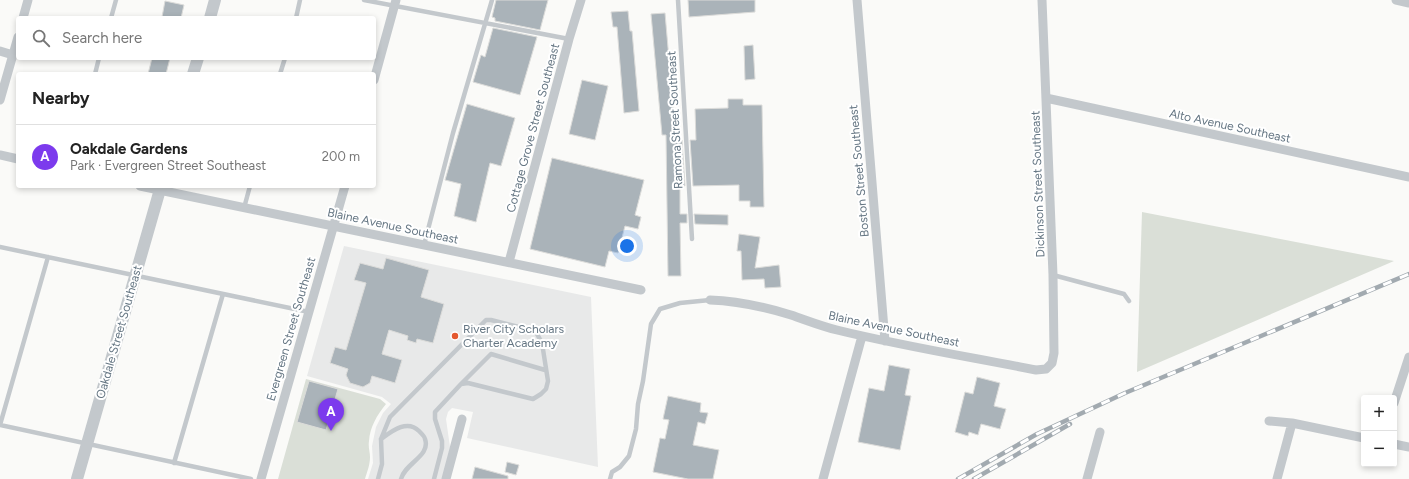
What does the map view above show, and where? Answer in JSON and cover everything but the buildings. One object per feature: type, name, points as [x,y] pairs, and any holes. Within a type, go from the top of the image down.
[{"type":"street","points":[[24,16],[28,0]]},
{"type":"street","points":[[211,16],[215,0]]},
{"type":"street","name":"Cottage Grove Street Southeast","points":[[509,262],[569,39],[581,0]]},
{"type":"street","name":"Boston Street Southeast","points":[[858,0],[885,341]]},
{"type":"street","name":"Dickinson Street Southeast","points":[[1042,0],[1053,274],[1054,358],[1050,366]]},
{"type":"street","points":[[1396,0],[1409,3]]},
{"type":"street","points":[[376,73],[395,3]]},
{"type":"street","points":[[0,100],[16,44]]},
{"type":"street","points":[[0,51],[13,55]]},
{"type":"street","points":[[194,72],[197,60]]},
{"type":"street","name":"Alto Avenue Southeast","points":[[1046,98],[1409,177]]},
{"type":"street","points":[[0,155],[16,159]]},
{"type":"street","name":"Blaine Avenue Southeast","points":[[160,188],[244,208],[641,290]]},
{"type":"street","name":"Oakdale Street Southeast","points":[[77,479],[160,188]]},
{"type":"street","name":"Evergreen Street Southeast","points":[[261,479],[343,188]]},
{"type":"street","name":"Blaine Avenue Southeast","points":[[710,300],[720,300],[765,308],[791,315],[834,330],[885,341],[1036,370],[1046,370],[1050,366]]},
{"type":"street","points":[[823,479],[862,336]]},
{"type":"street","points":[[1397,395],[1409,357]]},
{"type":"street","points":[[446,479],[462,419]]},
{"type":"street","points":[[1269,421],[1292,423],[1361,437]]},
{"type":"street","points":[[1277,479],[1292,423]]},
{"type":"street","points":[[1087,479],[1100,432]]},
{"type":"street","points":[[1397,445],[1409,447]]},
{"type":"lane","points":[[112,16],[116,0]]},
{"type":"lane","points":[[296,16],[300,0]]},
{"type":"lane","points":[[364,0],[395,3],[486,24],[569,39]]},
{"type":"lane","points":[[424,245],[453,133],[492,0]]},
{"type":"lane","name":"Ramona Street Southeast","points":[[678,0],[692,239]]},
{"type":"lane","points":[[96,72],[98,60]]},
{"type":"lane","points":[[281,72],[284,60]]},
{"type":"lane","points":[[244,208],[249,188]]},
{"type":"lane","points":[[0,247],[309,312]]},
{"type":"lane","points":[[48,257],[0,425],[251,479]]},
{"type":"lane","points":[[1053,274],[1124,294],[1129,301]]},
{"type":"lane","points":[[174,463],[223,294]]},
{"type":"lane","points":[[610,479],[612,472],[620,467],[629,456],[636,429],[638,404],[643,381],[651,324],[660,309],[680,303],[710,300]]},
{"type":"lane","points":[[378,479],[382,464],[381,439],[390,417],[486,320],[531,330],[538,334],[542,344],[545,370],[548,381],[546,389],[541,394],[533,398],[468,383],[461,384]]},
{"type":"lane","points":[[434,479],[442,448],[442,441],[435,419],[435,412],[491,354],[545,370]]},
{"type":"lane","points":[[381,439],[395,428],[405,426],[414,427],[419,430],[425,438],[426,448],[421,457],[402,473],[401,479]]},
{"type":"shaded area","points":[[1142,212],[1394,261],[1137,372]]},
{"type":"shaded area","name":"River City Scholars Charter Academy","points":[[344,246],[591,297],[598,467],[467,438],[473,412],[452,408],[448,412],[446,419],[450,447],[443,479],[368,479],[373,463],[372,446],[376,427],[383,413],[391,404],[382,397],[307,376]]},
{"type":"shaded area","points":[[306,379],[380,399],[386,404],[372,426],[369,443],[370,460],[365,479],[278,479]]},
{"type":"railway","points":[[958,479],[1037,434],[1125,393],[1409,274]]},
{"type":"railway","points":[[974,479],[1070,424]]},
{"type":"place","name":"River City Scholars Charter Academy","points":[[455,336]]},
{"type":"place","name":"Oakdale Gardens","points":[[331,431]]}]
